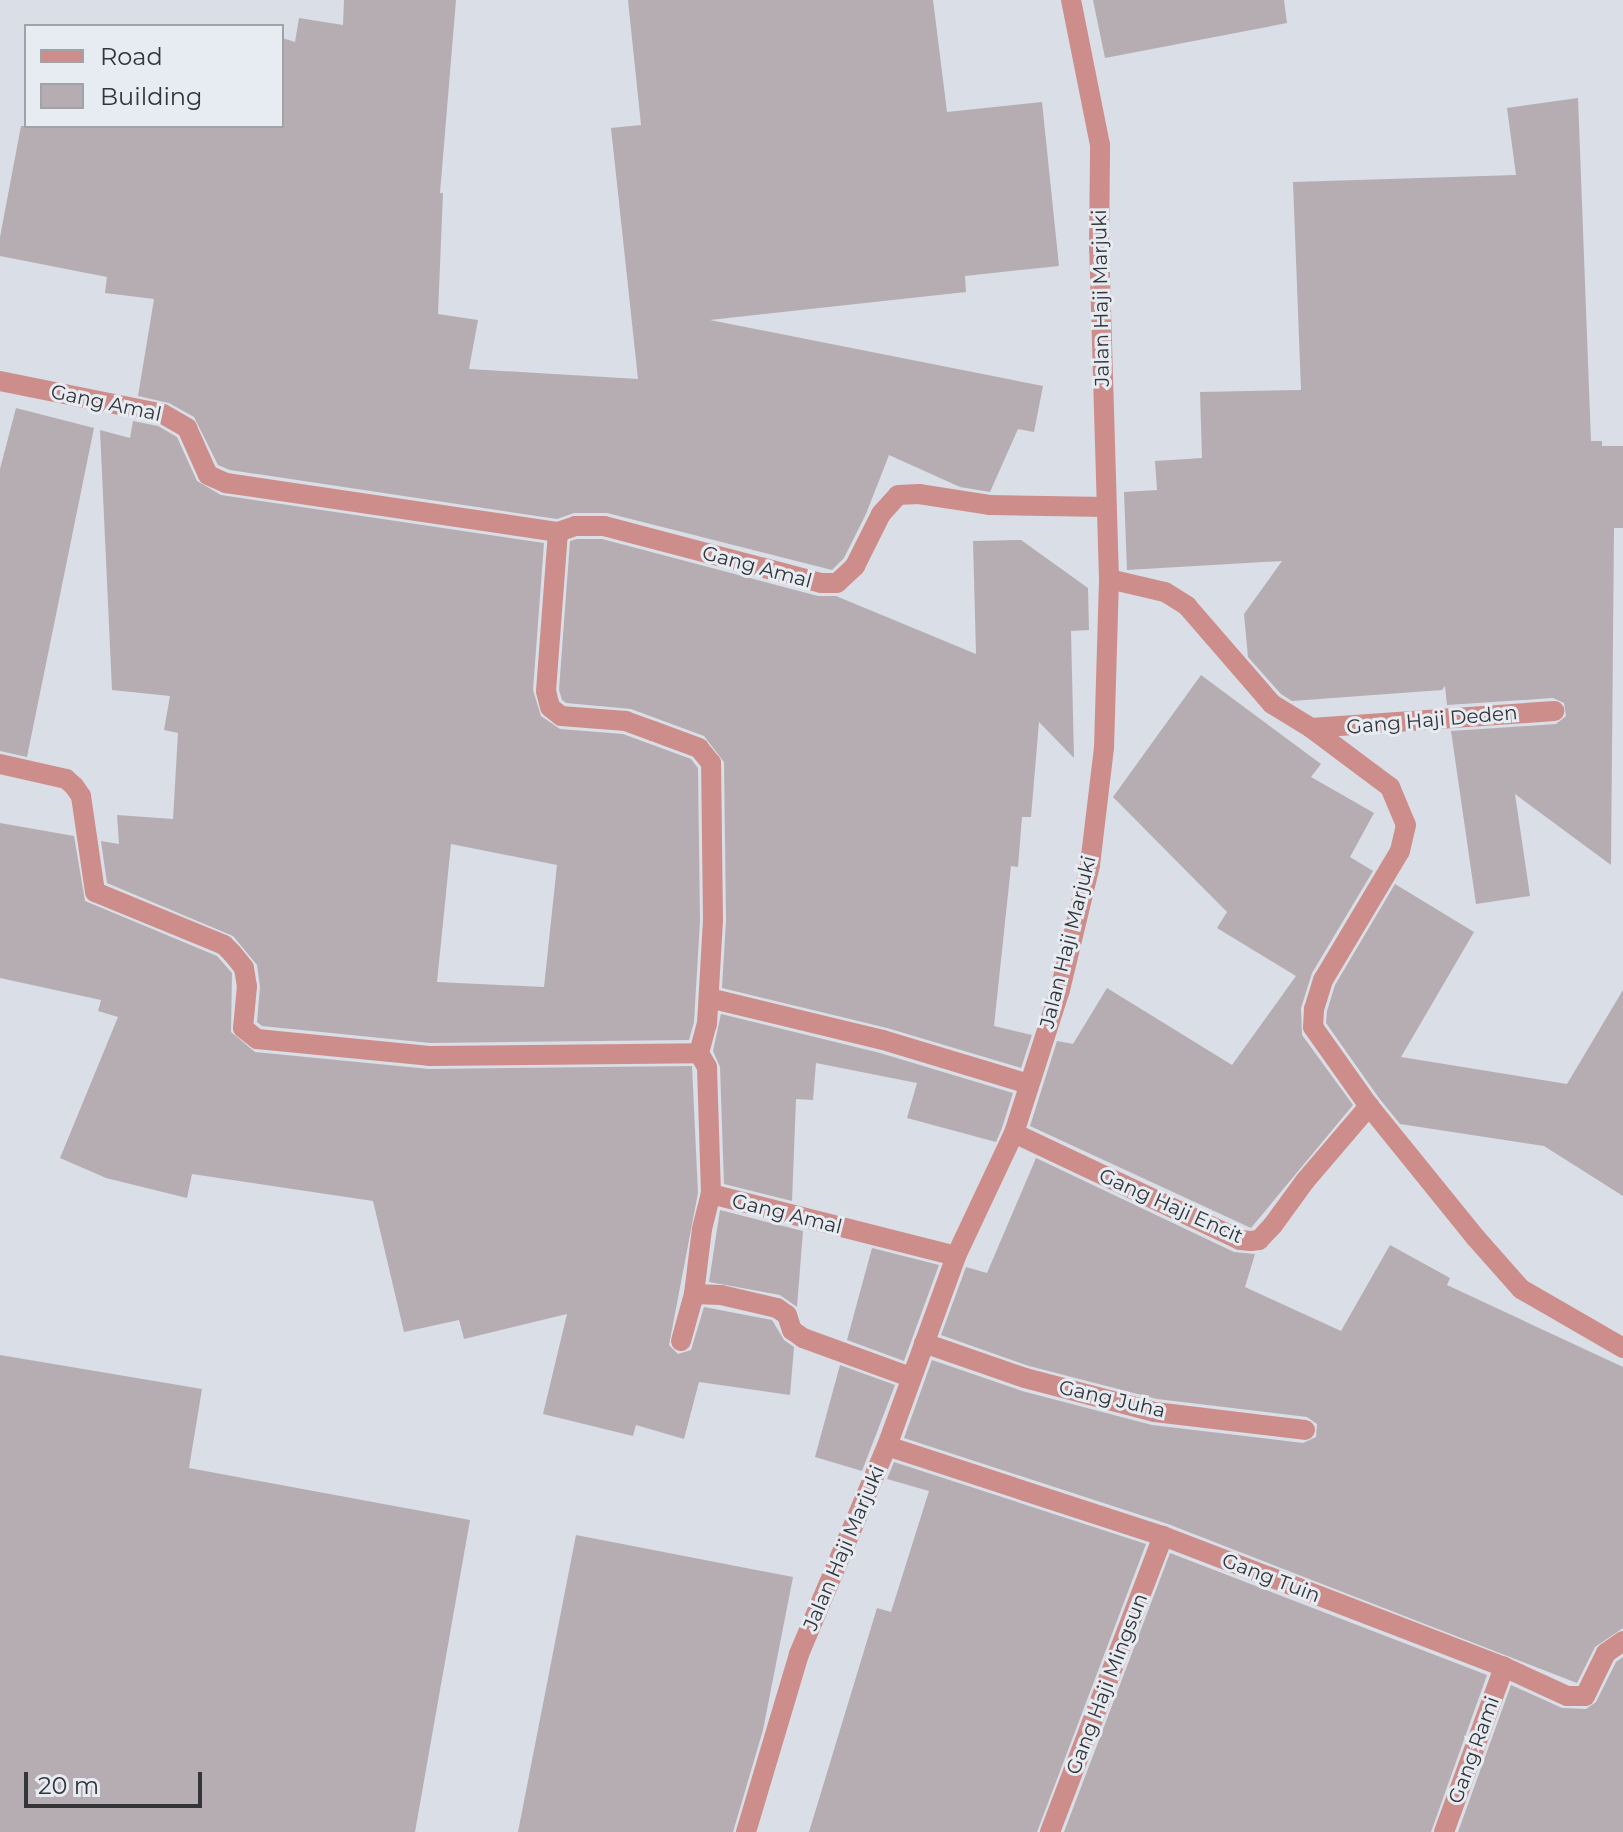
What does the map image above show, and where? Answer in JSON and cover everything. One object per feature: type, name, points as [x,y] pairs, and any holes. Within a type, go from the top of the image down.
[{"type":"street","name":"Jalan Haji Marjuki","points":[[746,1832],[799,1654],[887,1446],[956,1256],[1014,1133],[1060,990],[1090,865],[1104,748],[1109,579],[1099,249],[1100,145],[1071,0]]},
{"type":"street","name":"Gang Amal","points":[[0,381],[163,414],[187,428],[208,475],[226,483],[558,532],[575,526],[604,526],[821,583],[837,583],[855,566],[881,514],[898,495],[919,494],[989,505],[1105,507]]},
{"type":"street","name":"Gang Amal","points":[[558,532],[546,691],[550,707],[561,716],[626,721],[699,748],[711,763],[713,921],[709,998],[699,1053],[707,1067],[711,1194],[956,1256]]},
{"type":"street","name":"Gang Haji Deden","points":[[1109,579],[1165,592],[1187,606],[1272,704],[1311,728],[1390,787],[1406,825],[1400,851],[1323,980],[1314,1009],[1313,1027],[1369,1106],[1521,1289],[1623,1348]]},
{"type":"street","name":"Gang Haji Deden","points":[[1311,728],[1554,711]]},
{"type":"street","points":[[0,764],[66,779],[74,786],[81,796],[95,892],[224,945],[232,953],[244,968],[247,986],[242,1018],[248,1034],[257,1039],[429,1056],[699,1053]]},
{"type":"street","points":[[709,998],[883,1040],[1029,1084]]},
{"type":"street","name":"Gang Haji Encit","points":[[1014,1133],[1240,1240],[1251,1241],[1259,1240],[1273,1225],[1305,1181],[1369,1106]]},
{"type":"street","points":[[681,1341],[694,1294],[702,1229],[711,1194]]},
{"type":"street","points":[[694,1294],[759,1302],[777,1308],[787,1315],[792,1330],[803,1338],[910,1377]]},
{"type":"street","name":"Gang Juha","points":[[924,1343],[1025,1378],[1155,1412],[1305,1430]]},
{"type":"street","name":"Gang Tuin","points":[[887,1446],[1163,1536],[1578,1698],[1590,1690],[1606,1653],[1623,1641]]},
{"type":"street","name":"Gang Haji Mingsun","points":[[1050,1832],[1163,1536]]},
{"type":"street","name":"Gang Rami","points":[[1444,1832],[1504,1667]]},
{"type":"building","points":[[344,0],[456,0],[440,193],[443,193],[438,314],[478,320],[469,369],[638,379],[611,128],[641,125],[628,0],[933,0],[947,112],[1042,102],[1059,266],[965,276],[966,292],[710,320],[1043,386],[1034,432],[1018,429],[990,492],[960,487],[889,455],[866,514],[844,558],[832,570],[607,513],[574,513],[557,519],[230,470],[218,465],[194,417],[169,403],[138,396],[154,299],[105,293],[107,277],[0,256],[0,237],[21,126],[284,128],[284,39],[295,42],[299,18],[343,25]]},
{"type":"building","points":[[1093,0],[1284,0],[1287,23],[1105,58]]},
{"type":"building","points":[[1578,98],[1591,441],[1602,441],[1602,446],[1623,446],[1623,528],[1614,528],[1611,865],[1515,794],[1530,896],[1476,904],[1451,731],[1556,724],[1566,716],[1564,703],[1553,698],[1447,705],[1445,686],[1442,690],[1292,701],[1281,694],[1248,657],[1244,614],[1282,561],[1127,570],[1124,492],[1157,490],[1155,461],[1202,458],[1200,392],[1301,390],[1293,182],[1516,175],[1507,108]]},
{"type":"building","points":[[16,408],[94,428],[27,757],[0,751],[0,469]]},
{"type":"building","points":[[133,421],[158,426],[177,437],[197,481],[221,495],[544,543],[533,690],[541,716],[560,729],[623,734],[691,759],[698,768],[700,921],[694,1022],[689,1040],[430,1043],[262,1026],[257,1022],[260,987],[257,965],[233,936],[107,883],[101,841],[119,844],[117,815],[173,819],[178,733],[164,730],[170,696],[112,690],[100,430],[130,438]],"holes":[[[451,844],[557,865],[544,987],[437,982]]]},
{"type":"building","points":[[602,539],[818,596],[836,596],[976,654],[973,541],[1021,540],[1088,588],[1089,630],[1071,631],[1074,758],[1039,722],[1031,817],[1022,817],[1018,867],[1011,866],[994,1026],[1032,1035],[1021,1068],[887,1028],[722,988],[726,921],[724,762],[704,736],[631,709],[566,703],[562,700],[559,690],[570,541]]},
{"type":"building","points":[[1201,675],[1321,764],[1311,777],[1374,813],[1350,857],[1373,871],[1312,973],[1301,1008],[1302,1035],[1353,1105],[1251,1228],[1030,1126],[1057,1041],[1073,1044],[1107,988],[1232,1065],[1296,976],[1217,928],[1227,912],[1113,797]]},
{"type":"building","points":[[0,823],[74,836],[85,901],[217,956],[232,973],[231,1032],[255,1052],[429,1069],[692,1066],[698,1193],[669,1345],[678,1354],[691,1350],[704,1307],[772,1320],[784,1340],[794,1347],[790,1395],[699,1382],[684,1439],[636,1425],[633,1436],[543,1414],[567,1314],[464,1339],[459,1320],[404,1332],[373,1201],[192,1174],[187,1198],[106,1178],[60,1158],[118,1017],[98,1011],[101,1000],[0,978]]},
{"type":"building","points":[[1395,884],[1474,932],[1401,1057],[1567,1084],[1623,990],[1623,1196],[1544,1146],[1400,1124],[1379,1098],[1326,1023],[1335,985]]},
{"type":"building","points":[[721,1014],[880,1053],[1013,1093],[996,1142],[907,1118],[917,1083],[816,1063],[813,1100],[796,1099],[792,1201],[724,1184],[720,1067],[713,1051]]},
{"type":"building","points":[[1036,1158],[1234,1252],[1255,1254],[1245,1287],[1341,1331],[1390,1245],[1450,1278],[1447,1285],[1623,1367],[1623,1628],[1595,1647],[1577,1683],[1168,1524],[904,1438],[932,1360],[1022,1391],[1152,1425],[1303,1443],[1316,1437],[1317,1424],[1307,1417],[1157,1399],[1029,1366],[941,1335],[966,1267],[987,1273]]},
{"type":"building","points":[[720,1210],[803,1231],[797,1307],[780,1295],[709,1282]]},
{"type":"building","points":[[872,1248],[939,1265],[904,1361],[847,1340]]},
{"type":"building","points":[[0,1355],[202,1389],[189,1468],[470,1520],[415,1832],[0,1832]]},
{"type":"building","points":[[840,1365],[895,1385],[862,1471],[815,1457]]},
{"type":"building","points":[[894,1462],[1146,1544],[1037,1832],[809,1832],[877,1608],[891,1612],[929,1491],[887,1479]]},
{"type":"building","points":[[576,1535],[793,1577],[763,1730],[733,1832],[518,1832]]},
{"type":"building","points":[[1170,1553],[1487,1675],[1431,1832],[1064,1832]]},
{"type":"building","points":[[1623,1657],[1623,1832],[1458,1832],[1511,1685],[1562,1708],[1586,1709],[1596,1702],[1616,1662]]}]
